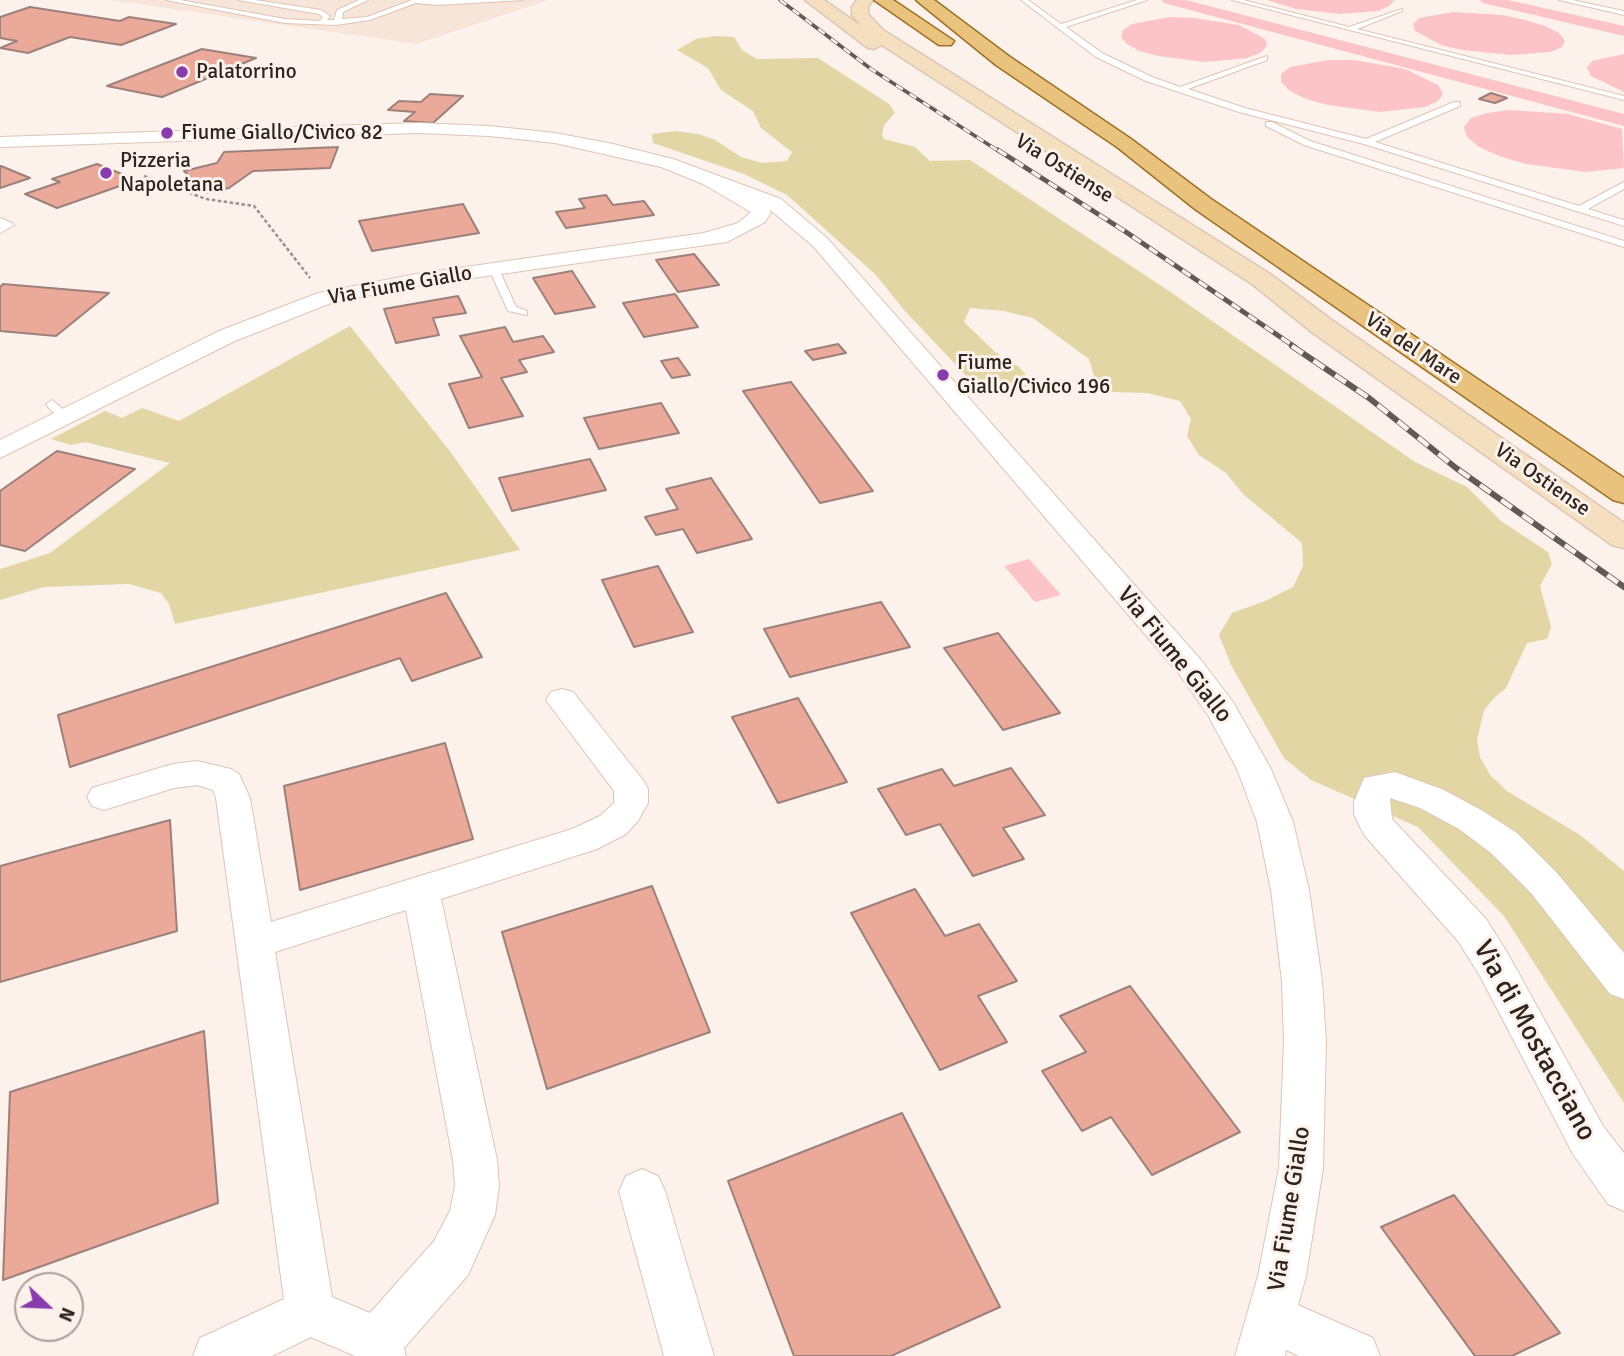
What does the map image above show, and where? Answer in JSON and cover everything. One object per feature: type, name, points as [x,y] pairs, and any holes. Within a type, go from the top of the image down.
[{"type":"main road","name":"Via Ostiense","points":[[813,0],[1002,130],[1323,327]]},
{"type":"main road","name":"Via Ostiense","points":[[865,0],[859,13],[866,25],[1246,269],[1323,327],[1624,538]]},
{"type":"main road","points":[[882,0],[1053,102]]},
{"type":"main road","name":"Via del Mare","points":[[905,0],[1053,102]]},
{"type":"main road","name":"Via del Mare","points":[[924,0],[1136,165],[1203,204],[1624,493]]},
{"type":"main road","points":[[940,0],[1053,102]]},
{"type":"street","name":"Via Fiume Giallo","points":[[6,144],[356,129],[468,130],[542,136],[613,149],[667,163],[765,198],[801,224],[1184,660],[1222,710],[1254,769],[1275,822],[1284,856],[1304,1013],[1305,1100],[1301,1168],[1290,1235],[1266,1337]]},
{"type":"street","name":"Via Fiume Giallo","points":[[706,239],[745,226],[758,218],[761,212],[751,201],[709,180]]},
{"type":"street","name":"Via Fiume Giallo","points":[[0,450],[59,410],[239,330],[326,298],[381,285],[801,224]]},
{"type":"street","points":[[255,943],[595,835],[613,825],[626,812],[632,796],[626,781],[562,700]]},
{"type":"street","points":[[104,797],[184,774],[210,774],[227,783],[233,798],[310,1312]]},
{"type":"street","name":"Via di Mostacciano","points":[[1624,982],[1544,883],[1504,843],[1433,799],[1395,785],[1377,787],[1371,802],[1372,814],[1378,827],[1472,930],[1494,965],[1588,1140],[1624,1189]]},
{"type":"street","points":[[310,1312],[379,1348],[451,1258],[472,1216],[477,1186],[475,1160],[421,891]]},
{"type":"street","points":[[642,1191],[689,1356]]},
{"type":"street","points":[[218,1356],[310,1312]]},
{"type":"street","points":[[1266,1337],[1355,1356]]},
{"type":"lane","points":[[169,0],[285,21],[322,23],[368,19],[417,0],[520,0]]},
{"type":"lane","points":[[241,0],[321,12],[327,16],[322,23]]},
{"type":"lane","points":[[336,23],[341,14],[339,10],[365,0]]},
{"type":"lane","points":[[463,2],[476,0]]},
{"type":"lane","points":[[1024,0],[1099,55],[1149,79],[1242,110],[1367,142],[1624,223]]},
{"type":"lane","points":[[1059,27],[1144,0]]},
{"type":"lane","points":[[1235,0],[1624,98]]},
{"type":"lane","points":[[1562,0],[1624,13]]},
{"type":"lane","points":[[1352,28],[1400,10]]},
{"type":"lane","points":[[1182,89],[1264,58]]},
{"type":"lane","points":[[1367,142],[1457,104]]},
{"type":"lane","points":[[1242,110],[1307,143],[1624,244]]},
{"type":"lane","points":[[1580,209],[1624,185]]},
{"type":"lane","points":[[0,221],[9,225],[0,230]]},
{"type":"lane","points":[[494,269],[512,309],[523,313]]},
{"type":"path","points":[[144,176],[205,199],[254,206],[326,298]]},
{"type":"shaded area","points":[[110,0],[549,0],[417,44]]},
{"type":"shaded area","points":[[1267,0],[1394,1],[1378,11],[1340,14],[1296,9]]},
{"type":"shaded area","points":[[1453,12],[1502,15],[1525,20],[1559,33],[1565,41],[1562,47],[1551,52],[1511,55],[1441,45],[1415,31],[1413,24],[1419,18]]},
{"type":"shaded area","points":[[1170,17],[1239,25],[1265,39],[1267,46],[1260,53],[1247,58],[1205,62],[1139,51],[1121,37],[1123,30],[1132,24]]},
{"type":"shaded area","points":[[734,37],[742,50],[757,59],[818,58],[889,104],[895,113],[884,125],[884,139],[915,147],[930,161],[970,160],[1169,291],[1415,462],[1467,487],[1501,521],[1548,552],[1552,564],[1540,586],[1551,627],[1547,639],[1527,643],[1506,688],[1484,710],[1477,740],[1480,757],[1490,775],[1507,791],[1580,835],[1624,871],[1624,1103],[1504,916],[1418,827],[1311,780],[1284,758],[1231,665],[1219,635],[1232,613],[1293,587],[1303,566],[1302,543],[1243,494],[1226,473],[1199,455],[1187,436],[1191,419],[1180,401],[1147,393],[1109,392],[1094,376],[1089,359],[1033,318],[1004,311],[970,308],[964,322],[995,352],[1019,367],[1034,384],[1008,393],[975,385],[904,310],[876,275],[787,195],[744,174],[653,143],[652,134],[675,131],[698,134],[715,140],[741,157],[762,163],[787,161],[792,152],[761,128],[753,111],[721,90],[708,68],[677,50],[696,39]]},
{"type":"shaded area","points":[[1624,54],[1624,92],[1591,76],[1587,68],[1592,61]]},
{"type":"shaded area","points":[[1328,60],[1354,60],[1405,69],[1438,85],[1443,94],[1438,101],[1425,107],[1380,112],[1328,105],[1306,99],[1290,91],[1281,82],[1281,74],[1290,67]]},
{"type":"shaded area","points":[[1510,110],[1568,114],[1622,129],[1624,168],[1586,172],[1526,164],[1479,147],[1467,137],[1464,127],[1471,118]]},
{"type":"shaded area","points":[[350,326],[449,450],[520,550],[175,624],[169,604],[161,593],[129,584],[44,587],[0,600],[0,569],[50,553],[170,463],[85,442],[71,445],[51,439],[105,411],[122,418],[142,408],[179,421]]},
{"type":"shaded area","points":[[1029,559],[1061,595],[1035,602],[1004,566]]},
{"type":"building","points":[[30,7],[120,21],[129,17],[176,24],[121,45],[70,37],[28,53],[0,48],[17,41],[0,38],[0,17]]},
{"type":"building","name":"Palatorrino","points":[[202,49],[256,58],[162,97],[107,86]]},
{"type":"building","points":[[1491,93],[1507,98],[1495,103],[1479,99]]},
{"type":"building","points":[[430,94],[463,96],[433,123],[404,121],[415,112],[388,110],[399,101],[421,102]]},
{"type":"building","points":[[338,147],[330,168],[253,171],[229,188],[207,193],[184,171],[217,163],[224,152]]},
{"type":"building","points":[[97,164],[137,180],[57,208],[25,194],[60,182],[52,179]]},
{"type":"building","points":[[1,166],[30,178],[0,188]]},
{"type":"building","points":[[606,195],[613,205],[644,201],[654,215],[566,228],[556,212],[585,208],[579,199]]},
{"type":"building","points":[[463,204],[479,233],[372,251],[359,221]]},
{"type":"building","points":[[694,254],[719,285],[678,292],[656,260]]},
{"type":"building","points":[[572,271],[595,307],[555,314],[533,278]]},
{"type":"building","points":[[3,284],[109,293],[56,336],[0,331],[0,287]]},
{"type":"building","points":[[675,294],[698,327],[644,337],[623,303]]},
{"type":"building","points":[[458,296],[466,313],[433,318],[439,335],[396,343],[384,309]]},
{"type":"building","points":[[505,327],[513,342],[543,336],[554,352],[519,360],[527,372],[501,378],[523,416],[469,428],[449,384],[482,377],[460,336]]},
{"type":"building","points":[[838,344],[846,353],[813,360],[805,351]]},
{"type":"building","points":[[678,358],[690,375],[672,378],[661,361]]},
{"type":"building","points":[[791,382],[873,491],[820,503],[743,391]]},
{"type":"building","points":[[661,403],[679,433],[599,449],[584,418]]},
{"type":"building","points":[[57,451],[135,469],[25,551],[0,545],[0,491]]},
{"type":"building","points":[[590,459],[606,490],[512,511],[499,478]]},
{"type":"building","points":[[711,478],[752,539],[697,553],[683,529],[656,535],[645,517],[678,509],[666,489]]},
{"type":"building","points":[[658,566],[693,632],[634,647],[602,580]]},
{"type":"building","points":[[446,593],[482,657],[412,681],[400,658],[70,767],[58,715]]},
{"type":"building","points":[[881,602],[910,647],[790,677],[764,629]]},
{"type":"building","points":[[998,633],[1060,713],[1003,730],[944,648]]},
{"type":"building","points":[[798,698],[847,782],[778,803],[732,717]]},
{"type":"building","points":[[445,743],[473,839],[300,890],[284,786]]},
{"type":"building","points":[[1011,768],[1045,815],[1003,828],[1024,859],[973,876],[940,824],[906,835],[878,789],[942,769],[954,786]]},
{"type":"building","points":[[170,820],[177,931],[0,982],[0,866]]},
{"type":"building","points":[[652,886],[710,1032],[547,1089],[502,932]]},
{"type":"building","points":[[915,889],[945,936],[979,924],[1017,981],[978,996],[1007,1042],[940,1070],[851,913]]},
{"type":"building","points":[[1130,986],[1240,1132],[1152,1175],[1111,1117],[1082,1131],[1042,1071],[1086,1052],[1060,1016]]},
{"type":"building","points":[[204,1031],[218,1203],[25,1272],[14,1272],[14,1276],[3,1280],[10,1092]]},
{"type":"building","points":[[902,1113],[1000,1307],[891,1356],[794,1356],[728,1181]]},
{"type":"building","points":[[1454,1195],[1560,1333],[1512,1356],[1475,1356],[1381,1227]]},
{"type":"waterway","points":[[1169,0],[1624,120]]},
{"type":"waterway","points":[[1488,0],[1624,31]]},
{"type":"railway","points":[[780,0],[871,69],[1000,152]]},
{"type":"railway","points":[[998,150],[1126,232],[1295,347]]},
{"type":"railway","points":[[1292,346],[1369,398],[1456,468],[1624,587]]},
{"type":"place","name":"Palatorrino","points":[[182,72]]},
{"type":"place","name":"Fiume Giallo/Civico 82","points":[[167,133]]},
{"type":"place","name":"Pizzeria Napoletana","points":[[106,173]]},
{"type":"place","name":"Fiume Giallo/Civico 196","points":[[943,375]]}]
